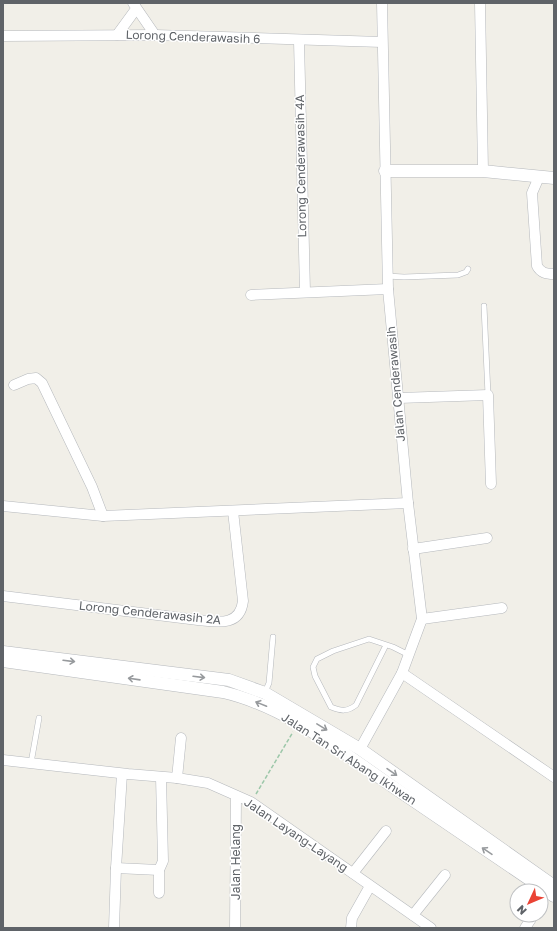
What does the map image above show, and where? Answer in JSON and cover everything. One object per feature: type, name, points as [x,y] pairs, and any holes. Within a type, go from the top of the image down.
[{"type":"street","name":"Jalan Cenderawasih","points":[[360,749],[402,673],[422,619],[408,503],[387,276],[382,3]]},
{"type":"street","points":[[480,3],[483,172]]},
{"type":"street","points":[[117,35],[134,6],[155,35]]},
{"type":"street","name":"Lorong Cenderawasih 6","points":[[3,36],[155,35],[299,41],[382,42]]},
{"type":"street","name":"Lorong Cenderawasih 4A","points":[[299,41],[305,292]]},
{"type":"street","points":[[385,171],[483,172],[554,178]]},
{"type":"street","points":[[539,177],[532,193],[537,266],[540,271],[547,274],[554,274]]},
{"type":"street","points":[[251,295],[388,289]]},
{"type":"street","points":[[14,385],[28,379],[36,378],[42,383],[92,487],[103,516]]},
{"type":"street","points":[[399,398],[488,394],[491,484]]},
{"type":"street","points":[[3,506],[103,516],[408,503]]},
{"type":"street","name":"Lorong Cenderawasih 2A","points":[[3,596],[198,620],[220,622],[230,620],[242,611],[243,601],[233,511]]},
{"type":"street","points":[[413,549],[487,538]]},
{"type":"street","points":[[422,619],[502,608]]},
{"type":"street","points":[[3,652],[229,680],[265,693]]},
{"type":"street","name":"Jalan Tan Sri Abang Ikhwan","points":[[3,661],[223,692],[242,697],[268,707],[298,723],[554,896]]},
{"type":"street","points":[[402,673],[554,777]]},
{"type":"street","name":"Jalan Tan Sri Abang Ikhwan","points":[[265,693],[360,749],[554,886]]},
{"type":"street","points":[[178,778],[181,738]]},
{"type":"street","name":"Jalan Layang-Layang","points":[[3,760],[122,774],[178,778],[208,783],[251,802],[431,928]]},
{"type":"street","points":[[114,928],[122,774]]},
{"type":"street","points":[[159,893],[159,870],[163,861],[161,777]]},
{"type":"street","name":"Jalan Helang","points":[[235,928],[236,796]]},
{"type":"street","points":[[353,873],[386,831]]},
{"type":"street","points":[[116,868],[159,870]]},
{"type":"street","points":[[413,915],[445,875]]},
{"type":"street","points":[[351,928],[352,918],[370,886]]},
{"type":"lane","points":[[387,276],[404,277],[458,275],[466,272],[468,269]]},
{"type":"lane","points":[[484,306],[488,394]]},
{"type":"lane","points":[[265,693],[269,683],[273,637]]},
{"type":"lane","points":[[386,645],[356,705],[350,710],[340,711],[331,707],[315,676],[313,667],[317,659],[333,651],[369,639],[386,645],[409,655]]},
{"type":"lane","points":[[32,763],[39,718]]},
{"type":"path","points":[[251,802],[298,723]]}]
